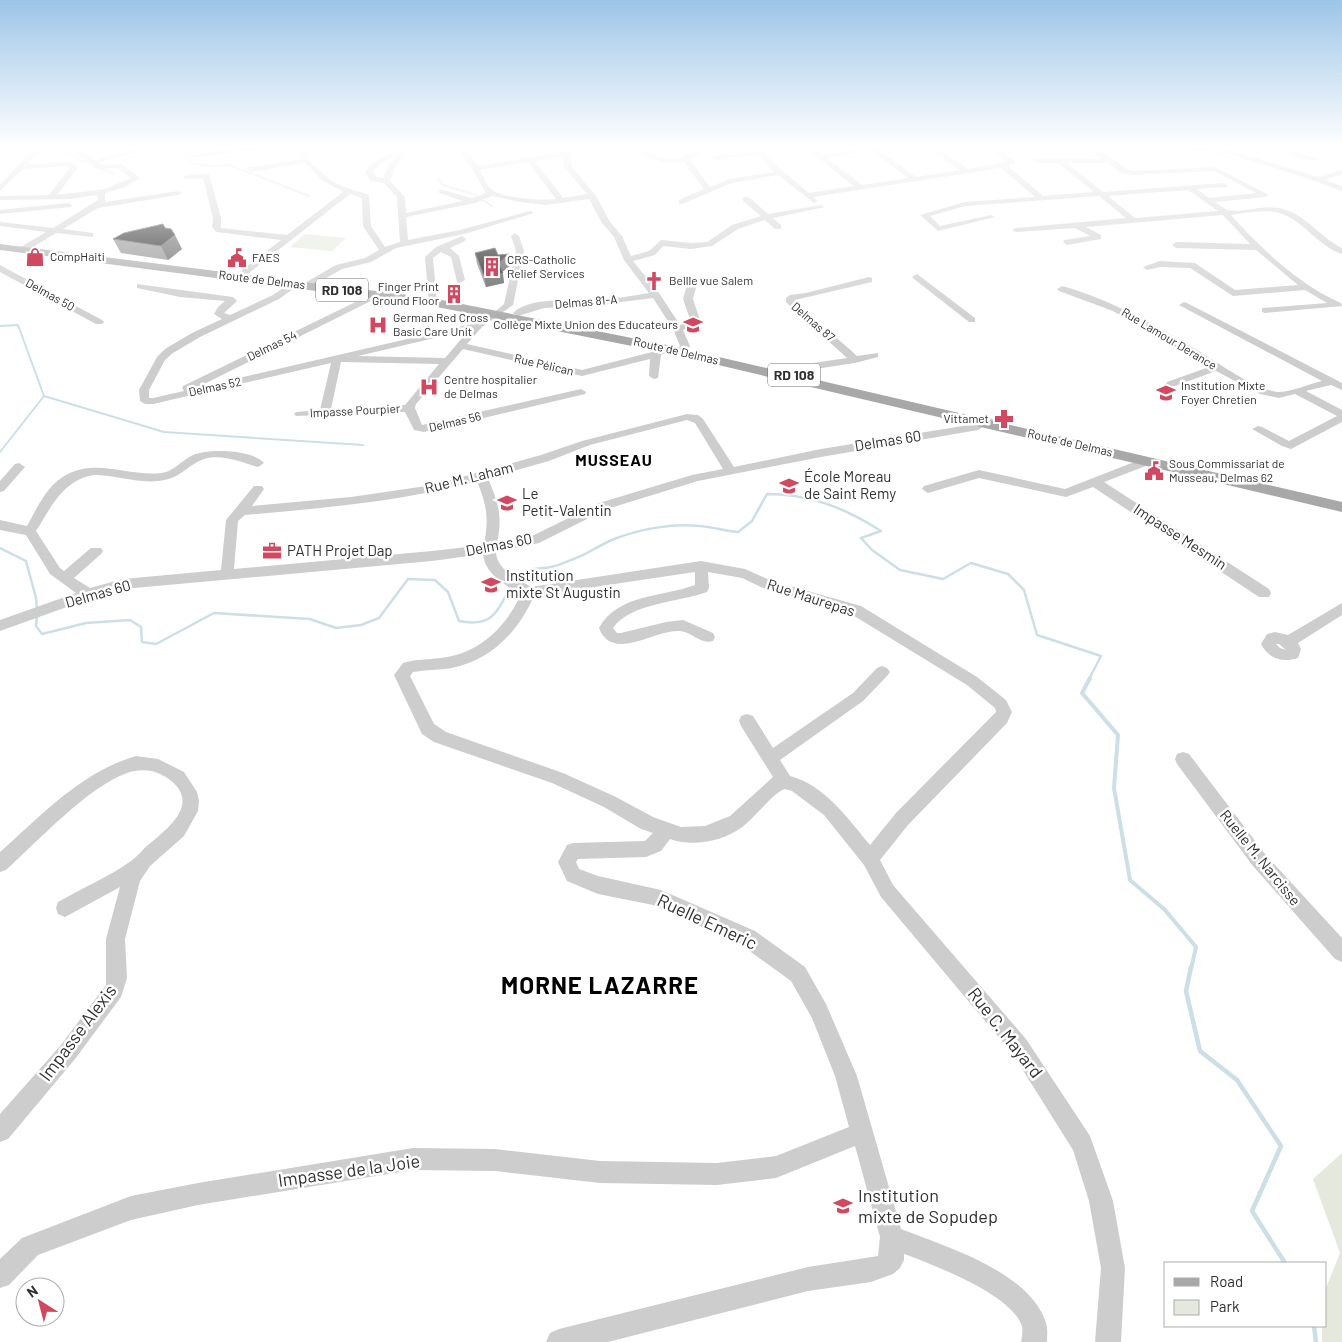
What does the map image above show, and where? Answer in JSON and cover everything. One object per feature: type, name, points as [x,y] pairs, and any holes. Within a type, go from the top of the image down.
[{"type":"main road","name":"Route de Delmas","points":[[0,243],[25,248],[432,300],[500,312],[778,373],[1342,502]]},
{"type":"main road","name":"Route de Delmas","points":[[0,247],[25,248]]},
{"type":"main road","name":"Route de Delmas","points":[[303,284],[376,295],[432,300]]},
{"type":"main road","name":"Route de Delmas","points":[[500,312],[518,313],[672,351]]},
{"type":"main road","name":"Route de Delmas","points":[[987,421],[1147,461],[1342,506]]},
{"type":"street","points":[[0,212],[36,208]]},
{"type":"street","points":[[25,248],[88,208]]},
{"type":"street","points":[[214,208],[216,227],[220,230],[288,238]]},
{"type":"street","points":[[239,276],[328,208]]},
{"type":"street","points":[[366,208],[367,226],[384,251]]},
{"type":"street","points":[[402,208],[404,244]]},
{"type":"street","points":[[402,216],[441,208]]},
{"type":"street","points":[[598,208],[602,217],[618,236],[628,260],[644,283],[656,295],[678,329],[684,346],[672,351],[654,376]]},
{"type":"street","points":[[756,208],[778,227]]},
{"type":"street","points":[[628,260],[654,252],[661,243],[691,246],[709,244],[735,227],[766,216],[817,208]]},
{"type":"street","points":[[947,240],[924,214],[950,208]]},
{"type":"street","points":[[1117,208],[1132,219]]},
{"type":"street","points":[[1219,208],[1225,212],[1256,247],[1307,287],[1340,305]]},
{"type":"street","points":[[1016,230],[1268,209],[1281,211],[1299,218],[1331,246],[1342,251]]},
{"type":"street","name":"Delmas 52","points":[[479,326],[153,402],[146,401],[143,396],[144,390],[161,359],[168,351],[303,284],[339,267],[368,260],[393,246],[530,213]]},
{"type":"street","points":[[938,229],[990,217]]},
{"type":"street","points":[[0,224],[90,235]]},
{"type":"street","points":[[1067,242],[1098,237],[1077,225]]},
{"type":"street","points":[[432,300],[429,257],[442,247],[486,230],[497,229]]},
{"type":"street","points":[[500,312],[508,305],[520,251],[515,236]]},
{"type":"street","points":[[1176,246],[1219,245],[1256,247]]},
{"type":"street","points":[[442,247],[455,256],[460,280]]},
{"type":"street","points":[[1147,267],[1160,264],[1192,265],[1231,292],[1236,293],[1307,287]]},
{"type":"street","name":"Delmas 50","points":[[0,268],[99,322]]},
{"type":"street","points":[[917,278],[972,320]]},
{"type":"street","name":"Delmas 87","points":[[855,360],[830,336],[810,322],[789,300],[793,297],[806,296],[869,280]]},
{"type":"street","points":[[678,329],[696,322],[688,299],[692,284]]},
{"type":"street","points":[[140,286],[180,294],[230,299],[232,301],[221,309],[219,314],[230,319]]},
{"type":"street","name":"Rue Lamour Derance","points":[[1062,289],[1116,308],[1193,352],[1216,368],[1269,394],[1279,395],[1331,382]]},
{"type":"street","name":"Delmas 54","points":[[168,397],[376,295]]},
{"type":"street","name":"Delmas 81-A","points":[[518,313],[525,309],[562,304],[588,304],[656,295]]},
{"type":"street","points":[[1184,305],[1342,387]]},
{"type":"street","points":[[1265,310],[1340,305]]},
{"type":"street","name":"Delmas 56","points":[[500,312],[479,326],[447,361],[409,408],[418,428],[424,429],[581,392]]},
{"type":"street","name":"Rue Pélican","points":[[462,346],[582,374],[672,351]]},
{"type":"street","name":"Delmas 87","points":[[778,373],[874,355]]},
{"type":"street","points":[[325,412],[337,359],[447,361]]},
{"type":"street","points":[[1171,384],[1216,368]]},
{"type":"street","points":[[1298,391],[1342,414]]},
{"type":"street","name":"Impasse Pourpier","points":[[300,414],[409,408]]},
{"type":"street","name":"Rue M. Laham","points":[[241,511],[352,502],[433,489],[586,443],[694,417],[699,421],[730,470]]},
{"type":"street","points":[[1258,429],[1291,445],[1342,418]]},
{"type":"street","name":"Delmas 60","points":[[0,626],[88,594],[123,584],[432,556],[490,549],[534,540],[589,512],[687,480],[730,470],[909,437],[970,428],[987,421]]},
{"type":"street","points":[[30,530],[59,486],[70,478],[83,473],[106,470],[150,476],[166,476],[174,474],[199,456],[209,454],[243,456],[258,463]]},
{"type":"street","points":[[928,489],[979,474],[1066,493],[1147,461]]},
{"type":"street","points":[[0,488],[18,467]]},
{"type":"street","points":[[481,476],[494,510],[494,524],[489,555],[493,566],[519,586],[521,611],[505,634],[480,651],[452,662],[430,662],[408,667],[402,675],[428,729],[447,741],[557,778],[610,802],[647,823],[681,835],[705,834],[723,829],[736,822],[770,788],[785,782],[747,721]]},
{"type":"street","name":"Impasse Mesmin","points":[[1095,482],[1264,593]]},
{"type":"street","points":[[227,574],[232,520],[258,488]]},
{"type":"street","points":[[0,524],[30,530],[55,571],[88,594]]},
{"type":"street","points":[[65,578],[96,551]]},
{"type":"street","points":[[701,566],[702,588],[633,607],[612,619],[606,628],[608,633],[621,640],[666,627],[683,625],[708,637]]},
{"type":"street","name":"Rue Maurepas","points":[[519,586],[701,566],[745,574],[768,585],[856,610],[972,682],[1001,704],[1004,712],[1001,718],[902,819],[870,859]]},
{"type":"street","points":[[1289,642],[1342,608]]},
{"type":"street","points":[[771,758],[858,697],[882,672]]},
{"type":"street","name":"Ruelle M. Narcisse","points":[[1183,759],[1259,860],[1342,952]]},
{"type":"street","name":"Impasse Alexis","points":[[0,864],[91,784],[123,766],[136,762],[147,762],[178,777],[187,788],[191,799],[189,811],[183,823],[136,868],[116,933],[115,948],[118,979],[114,990],[68,1052],[0,1132]]},
{"type":"street","name":"Rue C. Mayard","points":[[785,782],[797,785],[830,810],[870,859],[887,892],[1019,1046],[1082,1144],[1101,1201],[1113,1268],[1108,1342]]},
{"type":"street","name":"Ruelle Emeric","points":[[559,1342],[808,1279],[871,1270],[885,1266],[892,1260],[892,1237],[846,1076],[819,1011],[798,974],[774,954],[748,938],[654,896],[598,885],[573,875],[567,862],[573,852],[646,848],[655,845],[666,830]]},
{"type":"street","points":[[65,908],[136,868]]},
{"type":"street","name":"Impasse de la Joie","points":[[0,1276],[30,1246],[131,1208],[198,1194],[413,1159],[495,1160],[600,1172],[717,1174],[776,1167],[861,1133]]},
{"type":"street","points":[[892,1237],[983,1275],[1023,1306],[1034,1324],[1034,1342]]},
{"type":"green space","points":[[305,234],[346,238],[332,251],[290,247]]},
{"type":"green space","points":[[1342,1153],[1342,1342],[1322,1342],[1322,1327],[1327,1327],[1327,1286],[1340,1253],[1313,1179]]},
{"type":"building","points":[[163,224],[165,228],[171,229],[175,235],[161,246],[113,239],[124,233]]},
{"type":"building","points":[[495,248],[498,255],[509,254],[499,263],[503,273],[484,276],[475,253]]},
{"type":"waterway","points":[[0,326],[18,325],[44,396]]},
{"type":"waterway","points":[[0,452],[44,396]]},
{"type":"waterway","points":[[44,396],[164,432],[363,445]]},
{"type":"waterway","points":[[37,616],[36,626],[42,634],[86,623],[130,620],[141,627],[142,642],[156,644],[214,613],[310,619],[336,628],[361,625],[379,618],[408,579],[435,580],[448,592],[459,621],[475,622],[487,620],[495,614],[518,578],[532,570],[558,565],[581,556],[614,539],[635,532],[679,525],[738,532],[752,521],[767,494],[798,497],[827,504],[868,523],[881,531],[861,538],[872,550],[900,570],[943,579],[971,563],[1008,574],[1024,590],[1037,635],[1101,656],[1089,679]]},
{"type":"waterway","points":[[0,548],[26,561],[36,598],[37,610]]},
{"type":"waterway","points":[[1090,678],[1082,693],[1118,735],[1114,788],[1130,880],[1165,910],[1196,947],[1191,969]]},
{"type":"waterway","points":[[1191,967],[1186,991],[1200,1051],[1237,1080],[1281,1146],[1252,1211],[1284,1262]]},
{"type":"waterway","points":[[1314,1327],[1316,1342]]},
{"type":"place","name":"CompHaiti","points":[[35,257]]},
{"type":"place","name":"FAES","points":[[237,258]]},
{"type":"place","name":"CRS-Catholic Relief Services","points":[[492,267]]},
{"type":"place","name":"Bellle vue Salem","points":[[654,281]]},
{"type":"place","name":"Finger Print Ground Floor","points":[[454,294]]},
{"type":"place","name":"German Red Cross Basic Care Unit","points":[[378,325]]},
{"type":"place","name":"Collège Mixte Union des Educateurs","points":[[693,325]]},
{"type":"place","name":"Centre hospitalier de Delmas","points":[[429,387]]},
{"type":"place","name":"Institution Mixte Foyer Chretien","points":[[1166,393]]},
{"type":"place","name":"Vittamet","points":[[1004,419]]},
{"type":"place","name":"Sous Commissariat de Musseau, Delmas 62","points":[[1154,471]]},
{"type":"place","name":"École Moreau de Saint Remy","points":[[789,486]]},
{"type":"place","name":"Le Petit-Valentin","points":[[507,503]]},
{"type":"place","name":"PATH Projet Dap","points":[[272,551]]},
{"type":"place","name":"Institution mixte St Augustin","points":[[491,585]]},
{"type":"place","name":"Institution mixte de Sopudep","points":[[843,1206]]},
{"type":"district","name":"MUSSEAU","points":[[614,460]]},
{"type":"district","name":"MORNE LAZARRE","points":[[600,986]]}]
